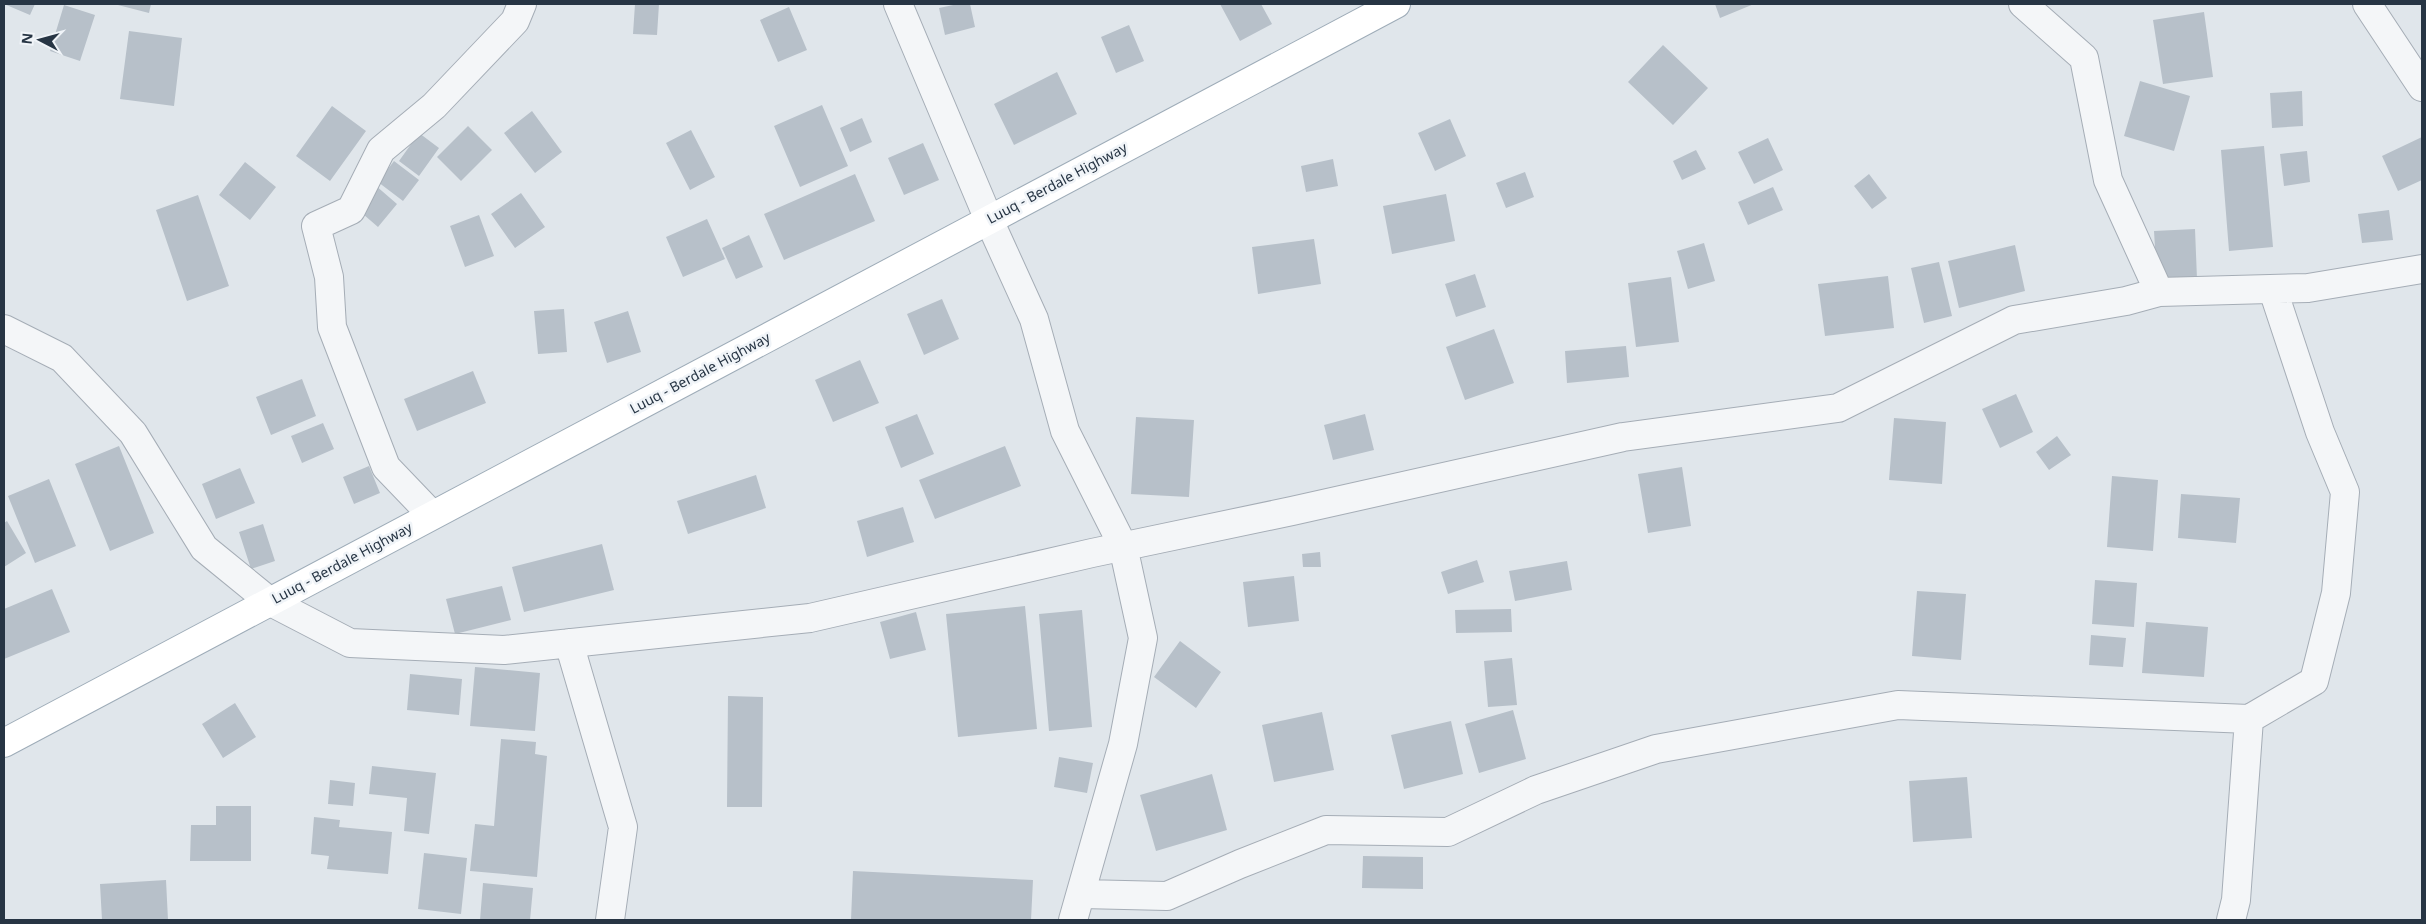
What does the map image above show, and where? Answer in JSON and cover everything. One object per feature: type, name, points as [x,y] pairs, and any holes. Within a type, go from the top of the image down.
[{"type":"main road","name":"Luuq - Berdale Highway","points":[[4,743],[1396,4]]},
{"type":"street","points":[[432,515],[386,467],[332,327],[329,277],[316,226],[351,210],[381,150],[434,106],[515,21],[522,4]]},
{"type":"street","points":[[898,4],[989,220],[1034,320],[1065,431],[1123,546],[1143,638],[1123,744],[1082,894],[1073,920]]},
{"type":"street","points":[[2024,4],[2084,58],[2108,180],[2159,292]]},
{"type":"street","points":[[2367,4],[2422,87]]},
{"type":"street","points":[[4,329],[62,358],[133,433],[204,548],[269,601],[350,643],[504,650],[810,618],[1123,546],[1292,511],[1623,437],[1838,408],[2014,320],[2126,301],[2159,292],[2308,288],[2422,269]]},
{"type":"street","points":[[1082,894],[1167,896],[1240,864],[1326,830],[1448,832],[1536,790],[1656,749],[1898,705],[2249,719],[2314,681],[2336,593],[2345,492],[2320,432],[2273,290]]},
{"type":"street","points":[[570,643],[623,827],[610,920]]},
{"type":"street","points":[[2231,920],[2236,900],[2249,719]]},
{"type":"building","points":[[4,4],[35,4],[30,15]]},
{"type":"building","points":[[114,4],[151,4],[149,13]]},
{"type":"building","points":[[635,4],[659,4],[657,35],[633,34]]},
{"type":"building","points":[[958,4],[970,4],[975,27],[945,35],[939,8]]},
{"type":"building","points":[[1220,4],[1261,4],[1272,24],[1240,41]]},
{"type":"building","points":[[1715,4],[1754,4],[1720,18]]},
{"type":"building","points":[[64,5],[95,15],[80,61],[50,51]]},
{"type":"building","points":[[789,7],[807,50],[778,62],[760,20]]},
{"type":"building","points":[[2204,12],[2213,77],[2163,84],[2153,20]]},
{"type":"building","points":[[1129,25],[1144,61],[1116,73],[1101,37]]},
{"type":"building","points":[[129,31],[182,38],[174,106],[120,99]]},
{"type":"building","points":[[1663,45],[1708,88],[1673,125],[1628,82]]},
{"type":"building","points":[[1057,72],[1077,114],[1014,145],[994,104]]},
{"type":"building","points":[[2140,81],[2190,96],[2174,151],[2124,136]]},
{"type":"building","points":[[2302,91],[2303,126],[2272,128],[2270,93]]},
{"type":"building","points":[[822,105],[848,166],[800,187],[774,126]]},
{"type":"building","points":[[332,106],[366,131],[330,181],[296,156]]},
{"type":"building","points":[[532,111],[562,152],[535,173],[504,133]]},
{"type":"building","points":[[862,118],[872,142],[850,152],[840,128]]},
{"type":"building","points":[[1450,119],[1466,156],[1435,171],[1418,133]]},
{"type":"building","points":[[468,126],[492,150],[461,181],[437,157]]},
{"type":"building","points":[[691,130],[715,177],[690,190],[666,143]]},
{"type":"building","points":[[419,133],[439,148],[419,176],[399,161]]},
{"type":"building","points":[[2422,137],[2422,180],[2398,191],[2382,156]]},
{"type":"building","points":[[1768,138],[1783,170],[1754,184],[1738,152]]},
{"type":"building","points":[[923,143],[939,180],[904,195],[888,158]]},
{"type":"building","points":[[2264,146],[2273,247],[2229,251],[2221,150]]},
{"type":"building","points":[[1696,150],[1706,169],[1682,180],[1673,161]]},
{"type":"building","points":[[2307,151],[2310,182],[2284,186],[2280,154]]},
{"type":"building","points":[[1333,159],[1338,186],[1306,192],[1301,166]]},
{"type":"building","points":[[394,161],[419,180],[403,201],[378,182]]},
{"type":"building","points":[[245,162],[276,187],[250,220],[219,195]]},
{"type":"building","points":[[1525,172],[1534,197],[1506,208],[1496,183]]},
{"type":"building","points":[[855,174],[875,221],[784,260],[764,214]]},
{"type":"building","points":[[1869,174],[1887,198],[1872,209],[1854,186]]},
{"type":"building","points":[[375,185],[397,204],[378,227],[356,208]]},
{"type":"building","points":[[1773,187],[1783,210],[1748,225],[1738,202]]},
{"type":"building","points":[[521,193],[545,227],[515,248],[491,214]]},
{"type":"building","points":[[1446,194],[1455,241],[1392,254],[1383,206]]},
{"type":"building","points":[[198,195],[229,286],[187,301],[156,210]]},
{"type":"building","points":[[2389,210],[2393,240],[2362,243],[2358,214]]},
{"type":"building","points":[[479,215],[494,256],[465,267],[450,226]]},
{"type":"building","points":[[707,219],[725,259],[683,277],[666,237]]},
{"type":"building","points":[[2195,229],[2197,279],[2157,281],[2154,231]]},
{"type":"building","points":[[749,235],[763,267],[736,279],[722,248]]},
{"type":"building","points":[[1314,239],[1321,284],[1258,294],[1252,247]]},
{"type":"building","points":[[1704,243],[1715,281],[1688,289],[1677,251]]},
{"type":"building","points":[[2015,245],[2025,291],[1959,308],[1948,261]]},
{"type":"building","points":[[1939,262],[1952,316],[1924,323],[1911,268]]},
{"type":"building","points":[[1475,274],[1486,307],[1456,317],[1445,284]]},
{"type":"building","points":[[1888,276],[1894,328],[1825,336],[1818,284]]},
{"type":"building","points":[[1671,277],[1679,342],[1636,347],[1628,283]]},
{"type":"building","points":[[942,299],[959,339],[924,355],[907,314]]},
{"type":"building","points":[[564,309],[567,352],[538,354],[534,311]]},
{"type":"building","points":[[628,311],[641,352],[607,363],[594,322]]},
{"type":"building","points":[[1494,329],[1514,383],[1465,400],[1446,347]]},
{"type":"building","points":[[1626,346],[1629,377],[1567,383],[1565,351]]},
{"type":"building","points":[[860,360],[879,403],[833,422],[815,380]]},
{"type":"building","points":[[473,371],[486,403],[417,431],[404,399]]},
{"type":"building","points":[[302,379],[316,416],[271,435],[256,397]]},
{"type":"building","points":[[2016,394],[2033,432],[2000,448],[1982,409]]},
{"type":"building","points":[[917,414],[934,454],[901,468],[885,427]]},
{"type":"building","points":[[1365,414],[1374,450],[1333,460],[1324,425]]},
{"type":"building","points":[[1136,417],[1194,420],[1189,497],[1131,494]]},
{"type":"building","points":[[1894,418],[1946,422],[1942,484],[1889,480]]},
{"type":"building","points":[[323,423],[334,449],[302,463],[291,436]]},
{"type":"building","points":[[2057,436],[2071,455],[2049,470],[2036,452]]},
{"type":"building","points":[[119,446],[154,533],[110,551],[75,464]]},
{"type":"building","points":[[1005,446],[1021,486],[935,519],[919,480]]},
{"type":"building","points":[[369,466],[380,493],[354,504],[343,477]]},
{"type":"building","points":[[1682,467],[1691,526],[1648,533],[1638,474]]},
{"type":"building","points":[[240,468],[255,503],[216,519],[202,484]]},
{"type":"building","points":[[756,475],[766,508],[688,534],[677,501]]},
{"type":"building","points":[[2112,476],[2158,480],[2153,551],[2107,547]]},
{"type":"building","points":[[49,479],[76,546],[35,563],[8,496]]},
{"type":"building","points":[[2181,494],[2240,498],[2236,543],[2178,538]]},
{"type":"building","points":[[903,507],[914,542],[867,557],[857,521]]},
{"type":"building","points":[[7,521],[26,553],[4,567],[4,523]]},
{"type":"building","points":[[263,524],[275,561],[251,569],[239,532]]},
{"type":"building","points":[[602,544],[614,590],[524,612],[512,567]]},
{"type":"building","points":[[1320,552],[1321,567],[1303,567],[1302,554]]},
{"type":"building","points":[[1477,560],[1484,582],[1448,594],[1441,572]]},
{"type":"building","points":[[1567,561],[1572,590],[1515,601],[1509,571]]},
{"type":"building","points":[[1294,576],[1299,621],[1248,627],[1243,582]]},
{"type":"building","points":[[2095,580],[2137,583],[2134,627],[2092,624]]},
{"type":"building","points":[[502,586],[511,620],[455,634],[446,599]]},
{"type":"building","points":[[52,589],[70,632],[4,659],[4,609]]},
{"type":"building","points":[[1917,591],[1966,594],[1961,660],[1912,656]]},
{"type":"building","points":[[1025,606],[1037,729],[958,737],[946,614]]},
{"type":"building","points":[[1511,609],[1512,632],[1456,633],[1455,610]]},
{"type":"building","points":[[1082,610],[1092,727],[1049,731],[1039,614]]},
{"type":"building","points":[[916,612],[926,650],[890,659],[880,622]]},
{"type":"building","points":[[2146,622],[2208,627],[2204,677],[2142,673]]},
{"type":"building","points":[[2091,635],[2126,638],[2123,667],[2089,665]]},
{"type":"building","points":[[1180,641],[1221,672],[1196,708],[1154,677]]},
{"type":"building","points":[[1512,658],[1517,705],[1488,707],[1484,661]]},
{"type":"building","points":[[475,667],[540,673],[535,731],[470,726]]},
{"type":"building","points":[[410,674],[462,679],[459,715],[407,710]]},
{"type":"building","points":[[728,696],[763,697],[762,807],[727,807]]},
{"type":"building","points":[[235,703],[256,737],[223,758],[202,724]]},
{"type":"building","points":[[1513,710],[1526,759],[1479,773],[1465,724]]},
{"type":"building","points":[[1322,712],[1334,770],[1274,782],[1262,725]]},
{"type":"building","points":[[1451,721],[1463,774],[1404,789],[1391,735]]},
{"type":"building","points":[[501,739],[536,742],[535,754],[547,756],[537,877],[470,871],[475,824],[494,826]]},
{"type":"building","points":[[1059,757],[1093,763],[1087,793],[1054,787]]},
{"type":"building","points":[[372,766],[436,773],[429,834],[404,831],[407,798],[369,794]]},
{"type":"building","points":[[1212,774],[1227,830],[1156,851],[1140,795]]},
{"type":"building","points":[[1967,777],[1972,838],[1913,842],[1909,781]]},
{"type":"building","points":[[330,780],[355,783],[353,806],[328,804]]},
{"type":"building","points":[[216,806],[251,806],[251,861],[190,861],[191,825],[216,825]]},
{"type":"building","points":[[314,817],[340,820],[339,827],[392,832],[388,874],[327,869],[329,856],[311,854]]},
{"type":"building","points":[[424,853],[467,858],[461,914],[418,909]]},
{"type":"building","points":[[1363,856],[1423,857],[1423,889],[1362,888]]},
{"type":"building","points":[[853,871],[1033,880],[1031,920],[851,920]]},
{"type":"building","points":[[166,880],[168,920],[102,920],[100,884]]},
{"type":"building","points":[[483,883],[533,888],[530,920],[480,920]]}]
